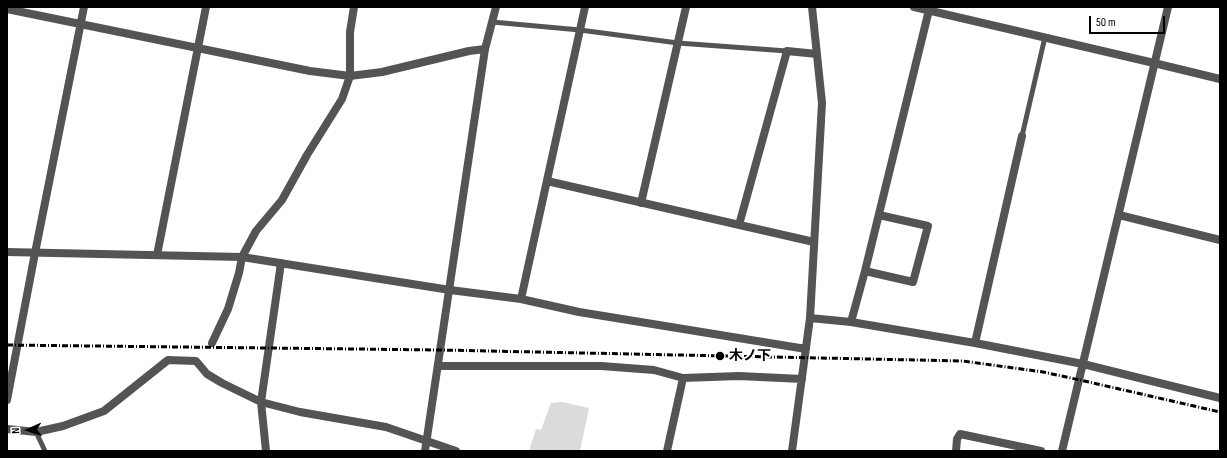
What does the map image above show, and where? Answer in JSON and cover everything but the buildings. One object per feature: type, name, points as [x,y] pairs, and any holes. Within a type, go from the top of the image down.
[{"type":"street","points":[[7,400],[34,253],[84,7]]},
{"type":"street","points":[[157,255],[206,7]]},
{"type":"street","points":[[212,343],[228,309],[239,273],[242,257],[256,232],[282,200],[342,99],[350,76],[350,32],[354,7]]},
{"type":"street","points":[[425,451],[485,49],[496,7]]},
{"type":"street","points":[[521,299],[585,7]]},
{"type":"street","points":[[641,203],[686,7]]},
{"type":"street","points":[[792,451],[810,318],[822,103],[812,7]]},
{"type":"street","points":[[914,7],[1154,62],[1220,79]]},
{"type":"street","points":[[1062,451],[1168,7]]},
{"type":"street","points":[[7,9],[310,71],[350,76],[382,72],[469,51],[485,49]]},
{"type":"street","points":[[851,322],[879,215],[929,10]]},
{"type":"street","points":[[739,225],[787,51],[817,54]]},
{"type":"street","points":[[975,343],[1022,136]]},
{"type":"street","points":[[547,181],[814,242]]},
{"type":"street","points":[[865,271],[913,282],[928,226],[879,215]]},
{"type":"street","points":[[1119,215],[1220,240]]},
{"type":"street","points":[[7,252],[242,257],[450,290],[521,299],[579,312],[806,349]]},
{"type":"street","points":[[266,451],[261,402],[281,263]]},
{"type":"street","points":[[810,318],[851,322],[975,343],[1083,364],[1220,398]]},
{"type":"street","points":[[7,429],[36,432],[63,426],[104,411],[168,360],[196,361],[207,374],[261,402],[300,412],[386,427],[456,451]]},
{"type":"street","points":[[438,366],[601,366],[654,370],[682,378],[739,376],[802,379]]},
{"type":"street","points":[[668,451],[682,378]]},
{"type":"street","points":[[956,451],[957,439],[960,434],[1041,451]]},
{"type":"lane","points":[[492,22],[580,30],[678,43],[787,51]]},
{"type":"lane","points":[[1022,136],[1045,37]]},
{"type":"lane","points":[[36,432],[44,451]]},
{"type":"shaded area","points":[[562,402],[589,408],[580,451],[529,451],[536,429],[541,430],[551,403]]},
{"type":"railway","points":[[7,345],[441,350],[963,361],[1043,372],[1220,412]]},
{"type":"place","name":"木ノ下","points":[[720,356]]}]
